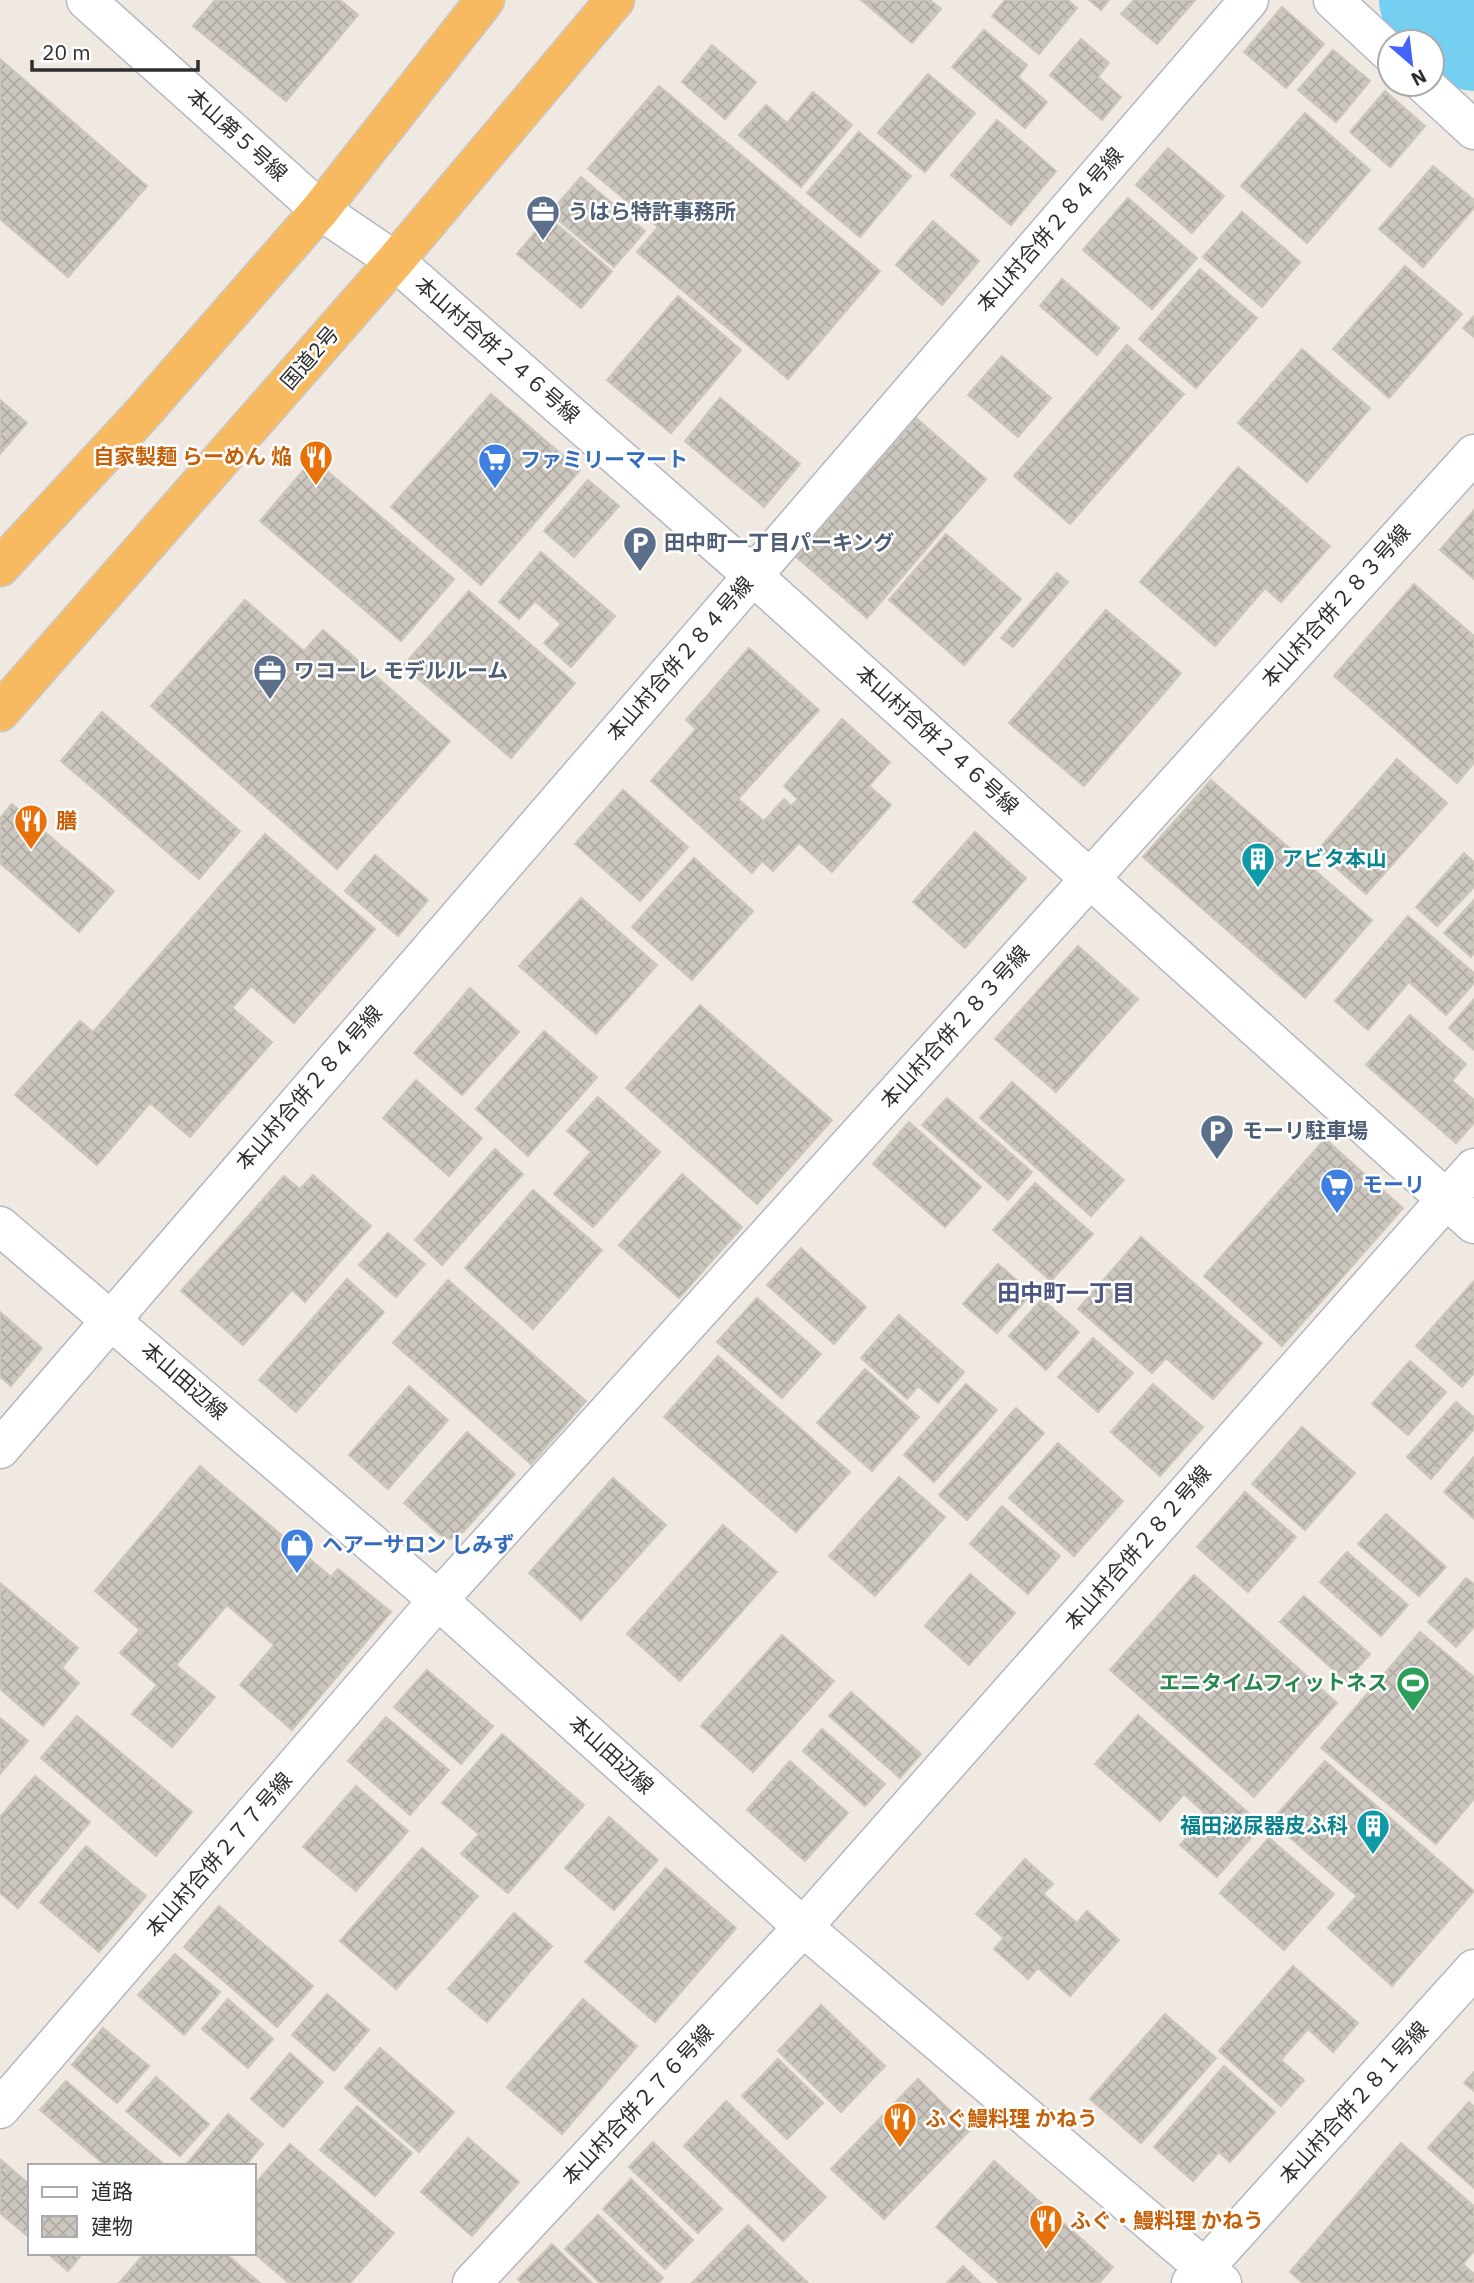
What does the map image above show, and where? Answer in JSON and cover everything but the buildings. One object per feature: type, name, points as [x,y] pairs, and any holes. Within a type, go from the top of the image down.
[{"type":"highway","points":[[0,567],[141,415],[320,210],[485,0]]},
{"type":"highway","name":"国道2号","points":[[0,712],[395,261],[615,0]]},
{"type":"street","name":"本山第５号線","points":[[86,0],[320,210],[395,261]]},
{"type":"street","name":"本山村合併２８４号線","points":[[0,1448],[1249,0]]},
{"type":"street","points":[[1332,0],[1376,40]]},
{"type":"street","points":[[1439,98],[1474,130]]},
{"type":"street","name":"本山村合併２４６号線","points":[[395,261],[752,575],[1460,1212]]},
{"type":"street","name":"本山村合併２８３号線","points":[[438,1600],[1474,454]]},
{"type":"street","name":"本山村合併２８２号線","points":[[803,1927],[1460,1212],[1474,1168]]},
{"type":"street","name":"本山田辺線","points":[[0,1226],[111,1318],[438,1600],[803,1927],[1206,2278]]},
{"type":"street","name":"本山村合併２７７号線","points":[[0,2109],[438,1600]]},
{"type":"street","name":"本山村合併２７６号線","points":[[472,2283],[803,1927]]},
{"type":"street","name":"本山村合併２８１号線","points":[[1206,2278],[1474,1969]]},
{"type":"waterway","points":[[1429,0],[1474,41]]},
{"type":"place","name":"うはら特許事務所","points":[[543,242]]},
{"type":"place","name":"自家製麺 らーめん 焔","points":[[316,487]]},
{"type":"place","name":"ファミリーマート","points":[[495,490]]},
{"type":"place","name":"田中町一丁目パーキング","points":[[640,573]]},
{"type":"place","name":"ワコーレ モデルルーム","points":[[270,701]]},
{"type":"place","name":"膳","points":[[31,851]]},
{"type":"place","name":"アビタ本山","points":[[1258,889]]},
{"type":"place","name":"モーリ駐車場","points":[[1217,1161]]},
{"type":"place","name":"モーリ","points":[[1337,1215]]},
{"type":"place","name":"ヘアーサロン しみず","points":[[297,1575]]},
{"type":"place","name":"エニタイムフィットネス","points":[[1413,1713]]},
{"type":"place","name":"福田泌尿器皮ふ科","points":[[1373,1856]]},
{"type":"place","name":"ふぐ鰻料理 かねう","points":[[900,2149]]},
{"type":"place","name":"ふぐ・鰻料理 かねう","points":[[1046,2251]]},
{"type":"district","name":"田中町一丁目","points":[[1066,1293]]}]
